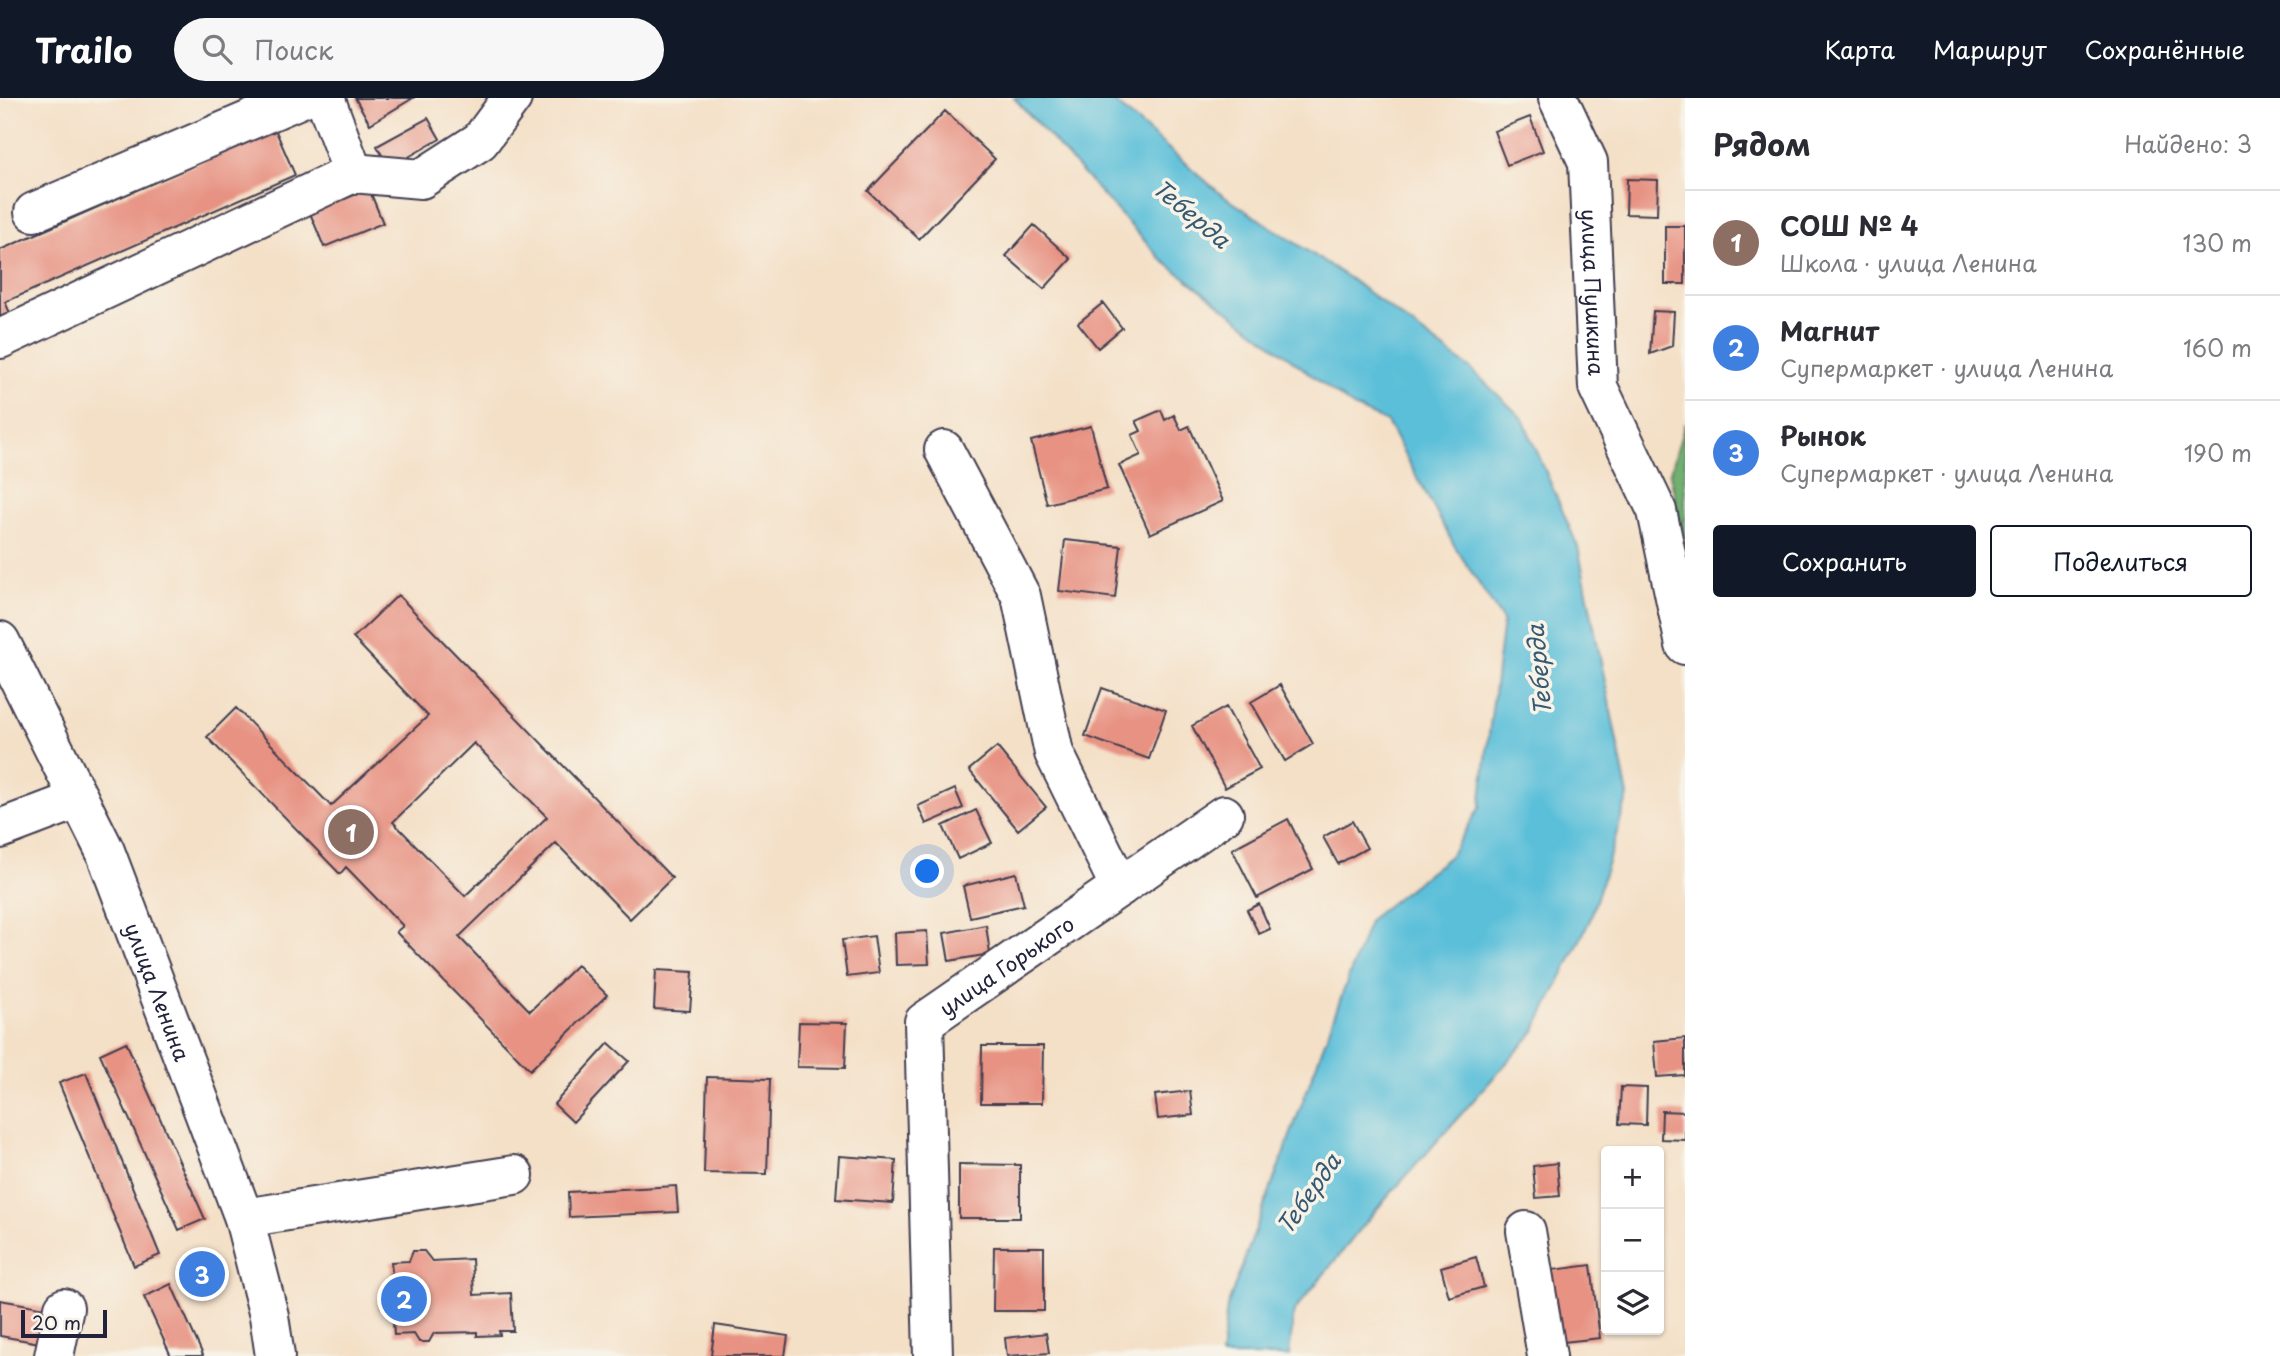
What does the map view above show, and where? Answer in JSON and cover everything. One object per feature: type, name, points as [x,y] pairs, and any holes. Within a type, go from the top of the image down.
[{"type":"street","points":[[34,212],[302,98]]},
{"type":"street","points":[[325,98],[353,173]]},
{"type":"street","points":[[0,339],[353,173],[421,179],[480,141],[512,98]]},
{"type":"street","name":"улица Пушкина","points":[[1558,98],[1588,162],[1598,387],[1657,511],[1685,645]]},
{"type":"street","points":[[944,450],[1021,596],[1054,753],[1119,887]]},
{"type":"street","name":"улица Ленина","points":[[0,641],[105,851],[244,1218],[269,1316],[275,1356]]},
{"type":"street","points":[[0,829],[79,799]]},
{"type":"street","name":"улица Горького","points":[[933,1356],[924,1022],[1224,815]]},
{"type":"street","points":[[244,1218],[514,1175]]},
{"type":"street","points":[[1526,1231],[1547,1356]]},
{"type":"street","points":[[54,1356],[64,1308]]},
{"type":"green space","points":[[1685,423],[1685,546],[1670,474]]},
{"type":"water","name":"Теберда","points":[[1014,98],[1110,98],[1222,195],[1352,280],[1472,370],[1523,419],[1578,547],[1628,796],[1590,920],[1535,1031],[1376,1210],[1294,1311],[1289,1356],[1221,1356],[1227,1307],[1370,919],[1450,856],[1480,807],[1503,621],[1454,545],[1387,422],[1353,407],[1162,260]]},
{"type":"building","points":[[355,98],[413,98],[370,124]]},
{"type":"building","points":[[945,111],[995,159],[919,239],[868,191]]},
{"type":"building","points":[[1530,117],[1543,151],[1507,165],[1494,131]]},
{"type":"building","points":[[428,118],[440,139],[389,168],[377,146]]},
{"type":"building","points":[[275,129],[295,175],[5,302],[10,313],[0,317],[0,250]]},
{"type":"building","points":[[1627,179],[1658,180],[1657,215],[1626,214]]},
{"type":"building","points":[[369,189],[383,223],[324,247],[310,213]]},
{"type":"building","points":[[1034,225],[1071,259],[1044,289],[1006,256]]},
{"type":"building","points":[[1665,226],[1685,226],[1685,284],[1665,284]]},
{"type":"building","points":[[1103,303],[1122,328],[1098,348],[1078,323]]},
{"type":"building","points":[[1653,311],[1674,312],[1672,346],[1650,354]]},
{"type":"building","points":[[1161,410],[1165,420],[1174,415],[1181,430],[1189,426],[1223,501],[1150,534],[1119,465],[1141,455],[1132,435],[1141,431],[1136,421]]},
{"type":"building","points":[[1091,426],[1107,489],[1047,504],[1031,441]]},
{"type":"building","points":[[1065,540],[1121,546],[1115,598],[1059,591]]},
{"type":"building","points":[[398,595],[672,878],[630,919],[556,843],[459,937],[530,1011],[577,965],[607,995],[530,1070],[396,932],[403,926],[346,867],[340,874],[207,737],[236,708],[331,806],[428,716],[353,638]],"holes":[[[474,743],[547,817],[465,896],[393,822]]]},
{"type":"building","points":[[1280,685],[1313,744],[1285,761],[1251,702]]},
{"type":"building","points":[[1102,688],[1166,710],[1149,759],[1085,736]]},
{"type":"building","points":[[1226,707],[1260,769],[1225,788],[1192,726]]},
{"type":"building","points":[[997,747],[1046,807],[1018,830],[969,770]]},
{"type":"building","points":[[955,789],[963,808],[926,824],[918,806]]},
{"type":"building","points":[[976,810],[992,843],[958,859],[943,826]]},
{"type":"building","points":[[1288,819],[1313,869],[1257,898],[1232,849]]},
{"type":"building","points":[[1352,821],[1367,848],[1338,864],[1323,837]]},
{"type":"building","points":[[1016,873],[1024,905],[970,917],[963,886]]},
{"type":"building","points":[[1259,904],[1270,929],[1259,934],[1247,910]]},
{"type":"building","points":[[986,925],[990,954],[949,961],[944,933]]},
{"type":"building","points":[[927,931],[929,964],[896,965],[895,933]]},
{"type":"building","points":[[874,936],[879,973],[847,977],[842,940]]},
{"type":"building","points":[[656,970],[693,972],[690,1011],[654,1009]]},
{"type":"building","points":[[799,1022],[847,1023],[845,1068],[797,1067]]},
{"type":"building","points":[[1685,1038],[1685,1075],[1657,1077],[1654,1041]]},
{"type":"building","points":[[126,1042],[205,1219],[179,1230],[100,1054]]},
{"type":"building","points":[[609,1043],[629,1061],[573,1122],[554,1104]]},
{"type":"building","points":[[982,1046],[1043,1046],[1042,1103],[981,1103]]},
{"type":"building","points":[[86,1073],[160,1255],[134,1266],[59,1083]]},
{"type":"building","points":[[707,1077],[770,1079],[767,1174],[704,1173]]},
{"type":"building","points":[[1621,1087],[1647,1088],[1646,1125],[1619,1124]]},
{"type":"building","points":[[1190,1091],[1193,1115],[1158,1119],[1155,1095]]},
{"type":"building","points":[[1662,1111],[1685,1112],[1685,1140],[1661,1139]]},
{"type":"building","points":[[839,1156],[896,1160],[893,1203],[836,1199]]},
{"type":"building","points":[[1557,1163],[1560,1196],[1536,1198],[1533,1166]]},
{"type":"building","points":[[959,1164],[1020,1165],[1020,1218],[959,1218]]},
{"type":"building","points":[[676,1186],[678,1212],[569,1217],[568,1192]]},
{"type":"building","points":[[994,1247],[1044,1247],[1044,1311],[993,1311]]},
{"type":"building","points":[[413,1251],[424,1251],[432,1261],[472,1259],[474,1295],[511,1293],[513,1331],[499,1331],[500,1335],[477,1336],[477,1332],[434,1333],[429,1342],[419,1342],[414,1334],[394,1335],[393,1321],[381,1306],[380,1287],[392,1272],[391,1262],[409,1261]]},
{"type":"building","points":[[1476,1257],[1484,1287],[1449,1297],[1441,1267]]},
{"type":"building","points":[[1591,1265],[1600,1338],[1554,1343],[1545,1271]]},
{"type":"building","points":[[171,1284],[203,1355],[201,1356],[171,1356],[144,1297]]},
{"type":"building","points":[[0,1300],[46,1308],[40,1343],[0,1336]]},
{"type":"building","points":[[715,1325],[788,1336],[785,1356],[711,1356]]},
{"type":"building","points":[[1046,1333],[1049,1353],[1007,1356],[1005,1338]]},
{"type":"place","name":"СОШ № 4","points":[[351,832]]},
{"type":"place","name":"Рынок","points":[[202,1274]]},
{"type":"place","name":"Магнит","points":[[404,1299]]}]
